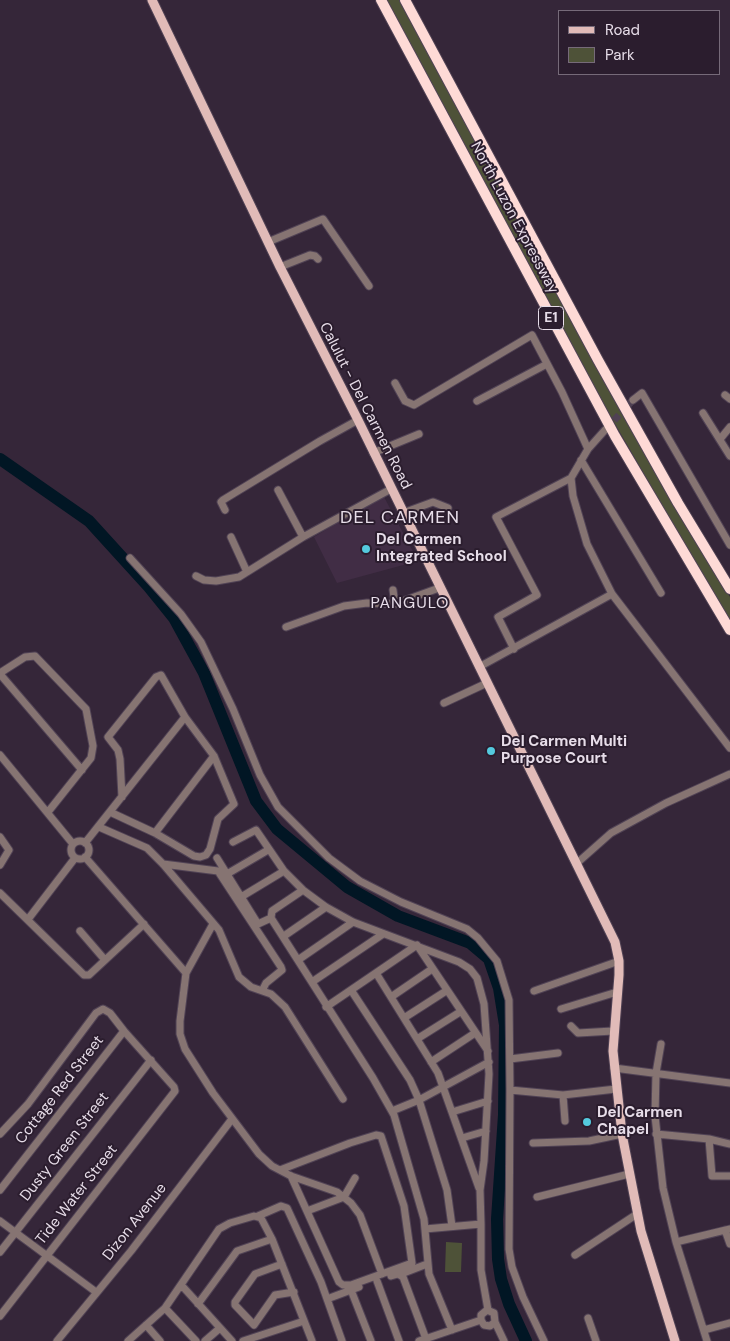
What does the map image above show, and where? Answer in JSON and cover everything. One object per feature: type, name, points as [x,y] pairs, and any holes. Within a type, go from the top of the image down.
[{"type":"highway","name":"North Luzon Expressway","points":[[381,0],[588,387],[658,512],[730,630]]},
{"type":"highway","name":"North Luzon Expressway","points":[[405,0],[598,360],[678,503],[730,589]]},
{"type":"main road","name":"Calulut - Del Carmen Road","points":[[152,0],[280,267],[358,420],[439,588],[611,933],[619,961],[613,1031],[614,1068],[622,1134],[637,1214],[674,1341]]},
{"type":"street","points":[[268,242],[324,219],[369,286]]},
{"type":"street","points":[[280,267],[310,256],[315,256],[318,259]]},
{"type":"street","points":[[395,383],[406,401],[414,405],[532,335],[562,392],[588,449]]},
{"type":"street","points":[[477,401],[547,364]]},
{"type":"street","points":[[633,400],[642,393],[730,545]]},
{"type":"street","points":[[703,413],[721,438],[730,456]]},
{"type":"street","points":[[225,510],[221,502],[222,500],[358,420]]},
{"type":"street","points":[[721,438],[730,427]]},
{"type":"street","points":[[514,649],[498,617],[537,595],[496,517],[571,478],[588,449],[605,430]]},
{"type":"street","points":[[373,454],[419,434]]},
{"type":"street","points":[[581,460],[662,593]]},
{"type":"street","points":[[571,478],[573,496],[586,544],[612,594],[730,748]]},
{"type":"street","points":[[196,576],[204,580],[226,580],[247,572],[303,537],[391,489]]},
{"type":"street","points":[[278,490],[303,537]]},
{"type":"street","points":[[403,513],[433,502],[448,508]]},
{"type":"street","points":[[231,537],[247,572]]},
{"type":"street","points":[[130,558],[181,614],[201,642],[233,709],[260,776],[278,807],[329,858],[360,882],[401,902],[467,929],[487,948],[500,969],[509,1000],[509,1249],[512,1267],[523,1297],[544,1341]]},
{"type":"street","points":[[286,627],[344,606],[367,603],[395,604],[439,588]]},
{"type":"street","points":[[393,590],[395,604]]},
{"type":"street","points":[[479,667],[612,594]]},
{"type":"street","points":[[48,812],[82,770],[91,758],[93,746],[86,709],[36,656],[25,656],[0,673],[82,770]]},
{"type":"street","points":[[110,812],[155,833],[194,856],[206,855],[213,843],[218,819],[234,803],[214,756],[185,716],[161,675],[157,676],[108,737],[118,750],[120,758],[122,797]]},
{"type":"street","points":[[444,704],[487,683]]},
{"type":"street","points":[[85,843],[185,716]]},
{"type":"street","points":[[0,755],[73,844]]},
{"type":"street","points":[[155,833],[214,756]]},
{"type":"street","points":[[576,864],[611,833],[730,774]]},
{"type":"street","points":[[99,827],[147,848],[163,864],[219,930],[240,977],[251,987],[264,990],[285,1007],[343,1099]]},
{"type":"street","points":[[233,842],[256,830],[284,871],[303,890],[326,907],[353,922],[459,962],[470,969],[477,978],[484,1004],[489,1062],[486,1131],[480,1190],[481,1270],[488,1310],[496,1315],[495,1322],[504,1341]]},
{"type":"street","points":[[0,837],[8,850],[0,865]]},
{"type":"street","points":[[73,844],[79,841],[85,843],[88,848],[86,857]]},
{"type":"street","points":[[73,844],[71,853],[75,858],[86,857]]},
{"type":"street","points":[[227,874],[268,850]]},
{"type":"street","points":[[86,857],[186,972]]},
{"type":"street","points":[[29,918],[75,858]]},
{"type":"street","points":[[217,858],[258,924],[270,918],[272,911],[303,890]]},
{"type":"street","points":[[163,864],[218,871],[282,967],[282,970],[266,983],[264,990]]},
{"type":"street","points":[[241,897],[284,871]]},
{"type":"street","points":[[0,893],[29,918],[81,973],[89,975],[144,924]]},
{"type":"street","points":[[284,936],[326,907]]},
{"type":"street","points":[[270,918],[284,936],[326,1007],[392,1111],[421,1205],[429,1274],[452,1330]]},
{"type":"street","points":[[298,960],[353,922]]},
{"type":"street","points":[[213,924],[186,972],[180,1021],[182,1042],[202,1077],[259,1154],[291,1176],[321,1184],[344,1198],[360,1215],[382,1274]]},
{"type":"street","points":[[80,931],[105,960]]},
{"type":"street","points":[[312,982],[383,934]]},
{"type":"street","points":[[416,945],[488,1052]]},
{"type":"street","points":[[326,1007],[416,945]]},
{"type":"street","points":[[534,991],[619,961]]},
{"type":"street","points":[[391,996],[432,969]]},
{"type":"street","points":[[376,973],[432,1062],[444,1087],[480,1190]]},
{"type":"street","points":[[351,990],[410,1080],[419,1100],[448,1190],[452,1226]]},
{"type":"street","points":[[404,1018],[446,991]]},
{"type":"street","points":[[561,1009],[617,992]]},
{"type":"street","points":[[0,1134],[28,1104],[96,1013],[103,1009],[110,1013],[151,1060]]},
{"type":"street","points":[[417,1039],[460,1012]]},
{"type":"street","points":[[571,1026],[578,1033],[613,1031]]},
{"type":"street","name":"Cottage Red Street","points":[[0,1190],[124,1031]]},
{"type":"street","points":[[432,1062],[475,1033]]},
{"type":"street","points":[[661,1044],[656,1073],[656,1134],[663,1188],[676,1242],[707,1341]]},
{"type":"street","points":[[510,1059],[558,1054]]},
{"type":"street","name":"Tide Water Street","points":[[0,1316],[175,1091],[174,1087],[151,1060]]},
{"type":"street","name":"Dusty Green Street","points":[[0,1252],[151,1060]]},
{"type":"street","points":[[392,1111],[419,1100],[489,1062]]},
{"type":"street","points":[[614,1068],[730,1083]]},
{"type":"street","points":[[510,1090],[563,1095],[616,1089]]},
{"type":"street","points":[[563,1095],[565,1121]]},
{"type":"street","points":[[452,1112],[488,1101]]},
{"type":"street","name":"Dizon Avenue","points":[[57,1341],[132,1251],[232,1119]]},
{"type":"street","points":[[462,1138],[486,1131]]},
{"type":"street","points":[[533,1143],[589,1141],[622,1134]]},
{"type":"street","points":[[656,1134],[709,1139],[730,1144]]},
{"type":"street","points":[[280,1170],[350,1143],[376,1135],[381,1136],[404,1206],[412,1261],[410,1265],[351,1285],[343,1285],[338,1282],[291,1176]]},
{"type":"street","points":[[709,1139],[712,1176],[730,1176]]},
{"type":"street","points":[[537,1197],[629,1174]]},
{"type":"street","points":[[307,1211],[344,1198],[356,1178]]},
{"type":"street","points":[[128,1341],[165,1308],[219,1229],[230,1223],[258,1216],[281,1206],[287,1208],[327,1299],[342,1341]]},
{"type":"street","points":[[575,1255],[637,1214]]},
{"type":"street","points":[[258,1216],[272,1240],[312,1341]]},
{"type":"street","points":[[0,1221],[46,1257],[96,1292]]},
{"type":"street","points":[[425,1229],[481,1224]]},
{"type":"street","points":[[676,1242],[728,1229],[730,1244]]},
{"type":"street","points":[[198,1304],[237,1251],[272,1240]]},
{"type":"street","points":[[260,1335],[256,1324],[235,1302],[255,1274],[282,1264]]},
{"type":"street","points":[[327,1299],[427,1264]]},
{"type":"street","points":[[401,1274],[422,1340],[481,1320]]},
{"type":"street","points":[[377,1281],[399,1341]]},
{"type":"street","points":[[180,1287],[232,1341]]},
{"type":"street","points":[[351,1290],[371,1341]]},
{"type":"street","points":[[256,1324],[275,1295],[294,1292]]},
{"type":"street","points":[[165,1308],[196,1341]]},
{"type":"street","points":[[481,1320],[482,1313],[488,1310]]},
{"type":"street","points":[[588,1318],[596,1341]]},
{"type":"street","points":[[481,1320],[487,1326],[495,1322]]},
{"type":"street","points":[[243,1341],[304,1321]]},
{"type":"street","points":[[704,1330],[730,1323]]},
{"type":"street","points":[[146,1326],[160,1341]]},
{"type":"street","points":[[206,1341],[220,1328]]},
{"type":"shaded area","name":"Del Carmen Integrated School","points":[[383,495],[418,561],[337,583],[314,537]]},
{"type":"green space","points":[[386,0],[400,0],[591,355],[730,597],[730,623],[581,365]]},
{"type":"green space","points":[[446,1242],[462,1243],[461,1272],[445,1272]]},
{"type":"waterway","points":[[0,459],[89,521],[149,587],[174,618],[204,673],[256,801],[277,829],[347,887],[398,916],[470,943],[489,959],[499,988],[505,1025],[504,1115],[497,1219],[498,1259],[501,1279],[509,1304],[526,1341]]},
{"type":"tunnel","points":[[607,428],[633,400]]},
{"type":"place","name":"Del Carmen Integrated School","points":[[366,549]]},
{"type":"place","name":"Del Carmen Multi Purpose Court","points":[[491,751]]},
{"type":"place","name":"Del Carmen Chapel","points":[[587,1122]]},
{"type":"district","name":"DEL CARMEN","points":[[400,518]]},
{"type":"district","name":"PANGULO","points":[[410,604]]}]
